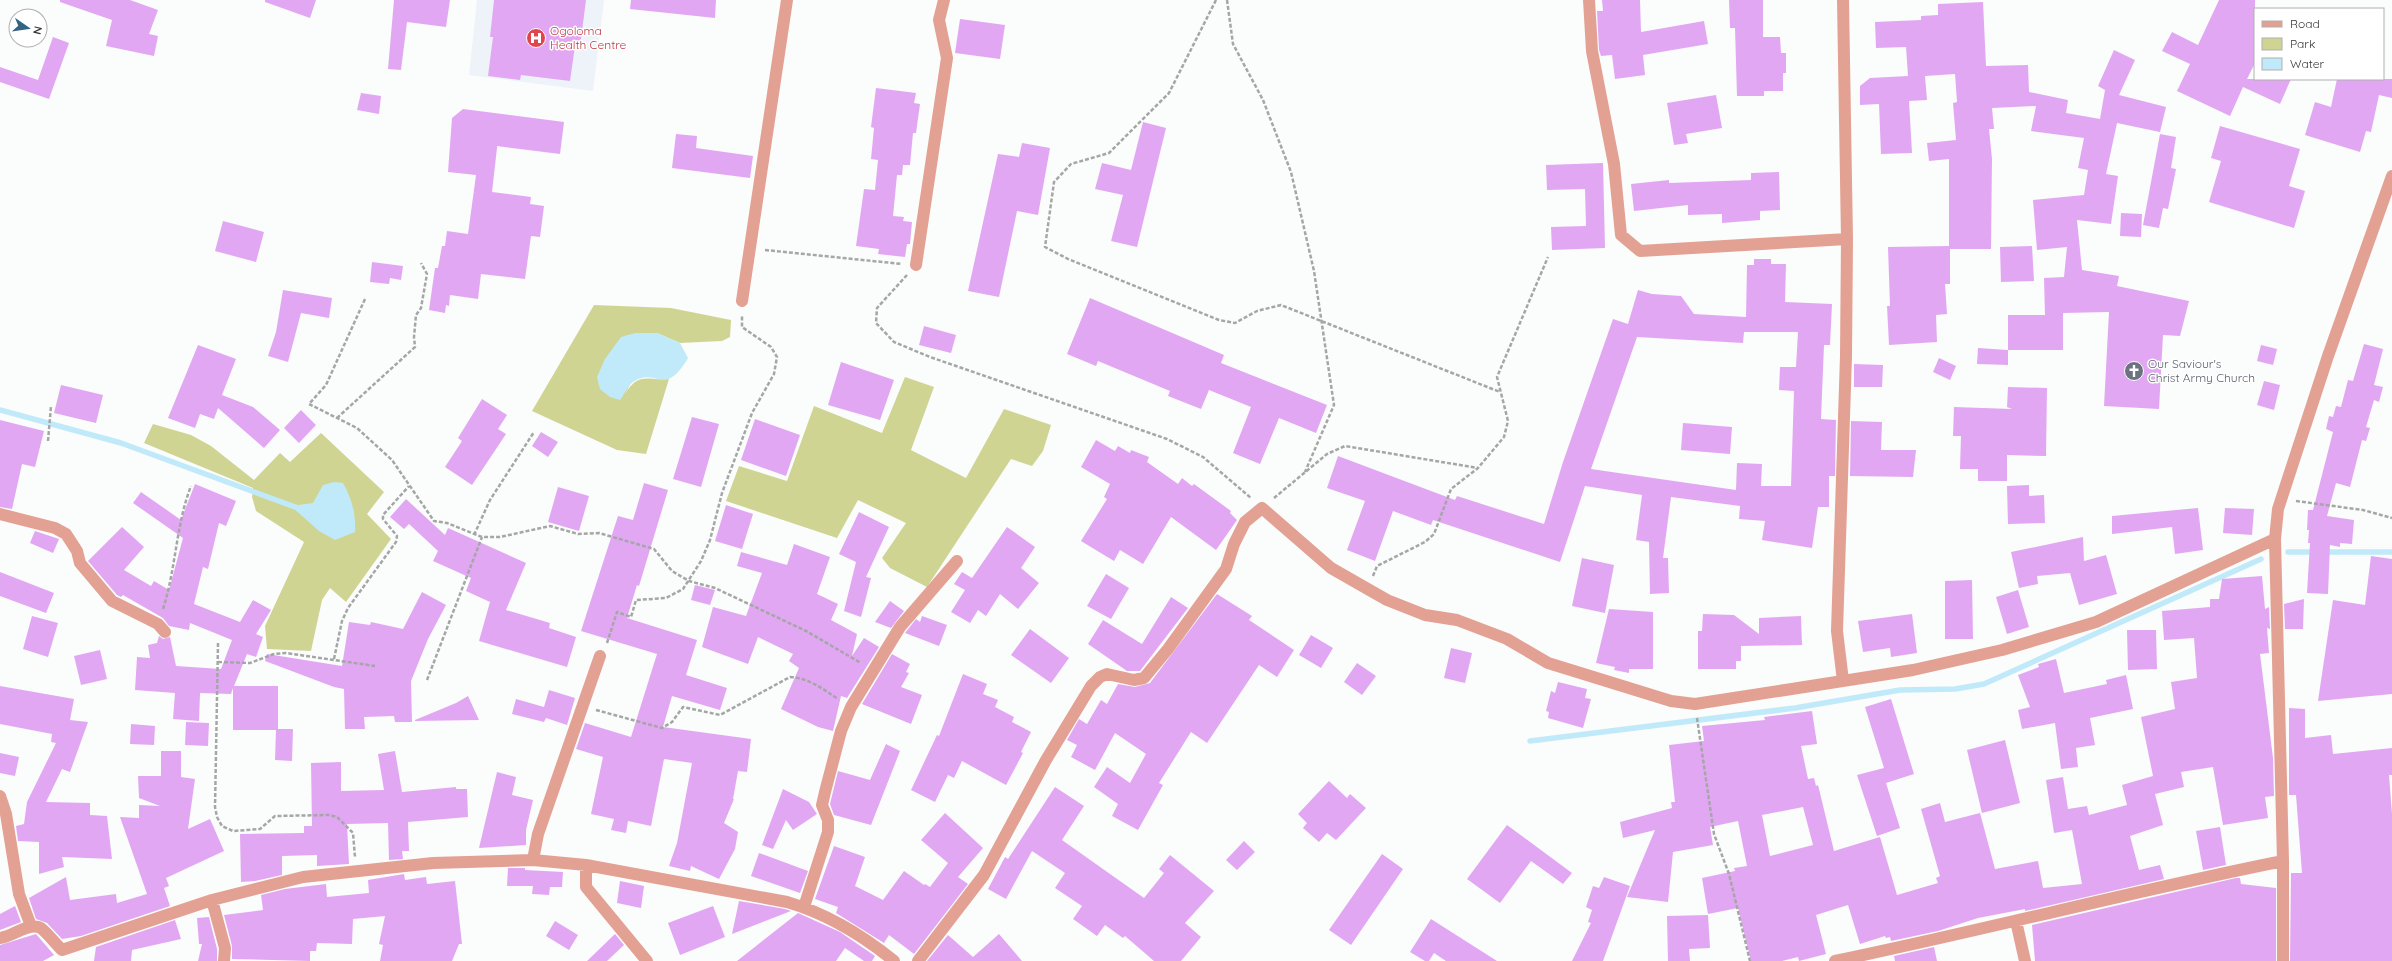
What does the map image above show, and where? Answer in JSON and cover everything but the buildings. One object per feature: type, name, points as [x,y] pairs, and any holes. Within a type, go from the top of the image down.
[{"type":"street","points":[[742,301],[787,0]]},
{"type":"street","points":[[916,265],[947,58],[939,20],[944,0]]},
{"type":"street","points":[[1589,0],[1592,51],[1614,164],[1621,235],[1640,251],[1706,246],[1847,240]]},
{"type":"street","points":[[1842,0],[1847,240],[1846,356],[1837,631],[1843,681]]},
{"type":"street","points":[[2282,961],[2282,861],[2275,539],[2281,500],[2328,356],[2392,176]]},
{"type":"street","points":[[918,961],[984,875],[1046,760],[1091,686],[1100,677],[1107,674],[1134,680],[1144,678],[1168,649],[1226,569],[1234,544],[1245,522],[1262,508],[1331,568],[1368,590],[1425,615],[1457,620],[1507,639],[1548,663],[1671,701],[1696,704],[1913,670],[2002,650],[2096,622],[2275,539]]},
{"type":"street","points":[[0,514],[55,528],[66,534],[77,551],[80,563],[112,601],[162,628]]},
{"type":"street","points":[[804,907],[828,832],[828,820],[822,805],[841,731],[851,707],[900,627],[957,561]]},
{"type":"street","points":[[533,860],[538,834],[600,656]]},
{"type":"street","points":[[0,796],[6,814],[19,894],[31,926]]},
{"type":"street","points":[[0,938],[8,937],[31,926],[41,928],[62,956],[212,900],[303,877],[433,863],[533,860],[586,865],[740,892],[804,907],[844,924],[889,960]]},
{"type":"street","points":[[1835,961],[1859,959],[2150,888],[2282,861]]},
{"type":"street","points":[[586,865],[586,886],[647,961]]},
{"type":"street","points":[[212,900],[225,948],[224,961]]},
{"type":"street","points":[[2016,921],[2025,961]]},
{"type":"path","points":[[1216,0],[1168,93],[1109,153],[1071,164],[1054,182],[1045,247],[1068,259],[1219,320],[1235,323],[1256,311],[1281,305],[1500,392]]},
{"type":"path","points":[[1227,0],[1233,44],[1263,100],[1291,172],[1314,271],[1320,321],[1334,405],[1304,474]]},
{"type":"path","points":[[750,248],[916,265]]},
{"type":"path","points":[[1368,590],[1377,566],[1425,542],[1434,534],[1451,489],[1478,468],[1504,437],[1508,421],[1497,377],[1548,257]]},
{"type":"path","points":[[337,418],[415,347],[414,338],[416,315],[421,308],[427,274],[421,264]]},
{"type":"path","points":[[916,265],[877,308],[876,323],[894,342],[930,357],[1167,439],[1203,457],[1262,508],[1327,454],[1345,446],[1478,468]]},
{"type":"path","points":[[365,299],[326,384],[309,404],[357,428],[392,460],[434,521],[447,523],[482,537],[500,537],[550,526],[578,534],[600,533],[654,549],[672,571],[689,580],[715,588],[806,631],[873,670]]},
{"type":"path","points":[[600,656],[617,612],[630,617],[636,600],[666,598],[684,589],[710,540],[722,493],[752,413],[774,374],[777,357],[771,347],[742,327],[742,301]]},
{"type":"path","points":[[48,441],[51,406]]},
{"type":"path","points":[[474,534],[490,500],[534,432]]},
{"type":"path","points":[[162,628],[178,545],[182,509],[190,486]]},
{"type":"path","points":[[334,659],[342,620],[348,608],[396,542],[397,536],[383,519],[383,515],[409,486]]},
{"type":"path","points":[[2281,500],[2363,510],[2392,518]]},
{"type":"path","points":[[426,680],[482,537]]},
{"type":"path","points":[[218,643],[215,729],[218,745],[215,807],[217,818],[222,826],[233,831],[260,829],[275,816],[329,815],[346,824],[353,833],[356,871]]},
{"type":"path","points":[[218,662],[250,663],[274,654],[286,653],[375,666]]},
{"type":"path","points":[[582,706],[662,728],[672,722],[683,707],[720,715],[790,677],[799,677],[814,683],[851,707]]},
{"type":"path","points":[[1697,717],[1714,834],[1729,874],[1750,961]]},
{"type":"shaded area","name":"Ogoloma Health Centre","points":[[477,0],[604,0],[593,91],[469,75]]},
{"type":"green space","points":[[594,305],[671,308],[731,320],[730,337],[722,341],[680,343],[657,333],[625,394],[635,382],[640,380],[669,379],[646,454],[617,450],[532,411]]},
{"type":"green space","points":[[905,377],[934,387],[911,450],[966,478],[1004,409],[1051,425],[1043,451],[1032,466],[1011,459],[927,587],[890,568],[882,558],[906,523],[858,500],[837,538],[726,501],[739,466],[787,481],[814,406],[882,433]]},
{"type":"green space","points":[[153,424],[191,435],[211,446],[254,480],[280,453],[290,462],[321,433],[384,492],[367,514],[391,539],[346,602],[330,588],[322,600],[311,651],[267,649],[265,626],[304,542],[256,511],[252,497],[253,488],[144,443]]},
{"type":"water","points":[[635,333],[657,333],[680,343],[688,358],[673,377],[666,379],[648,377],[641,378],[631,383],[620,400],[610,397],[600,389],[597,377],[605,359],[621,337]]},
{"type":"water","points":[[334,482],[343,483],[353,507],[355,519],[355,532],[335,540],[319,531],[291,506],[313,503],[323,485]]},
{"type":"waterway","points":[[0,410],[121,443],[298,508]]},
{"type":"waterway","points":[[2288,552],[2392,552]]},
{"type":"waterway","points":[[1530,741],[1795,708],[1900,690],[1955,689],[1984,684],[2261,559]]},
{"type":"place","name":"Ogoloma Health Centre","points":[[536,38]]},
{"type":"place","name":"Our Saviour's Christ Army Church","points":[[2134,371]]}]
